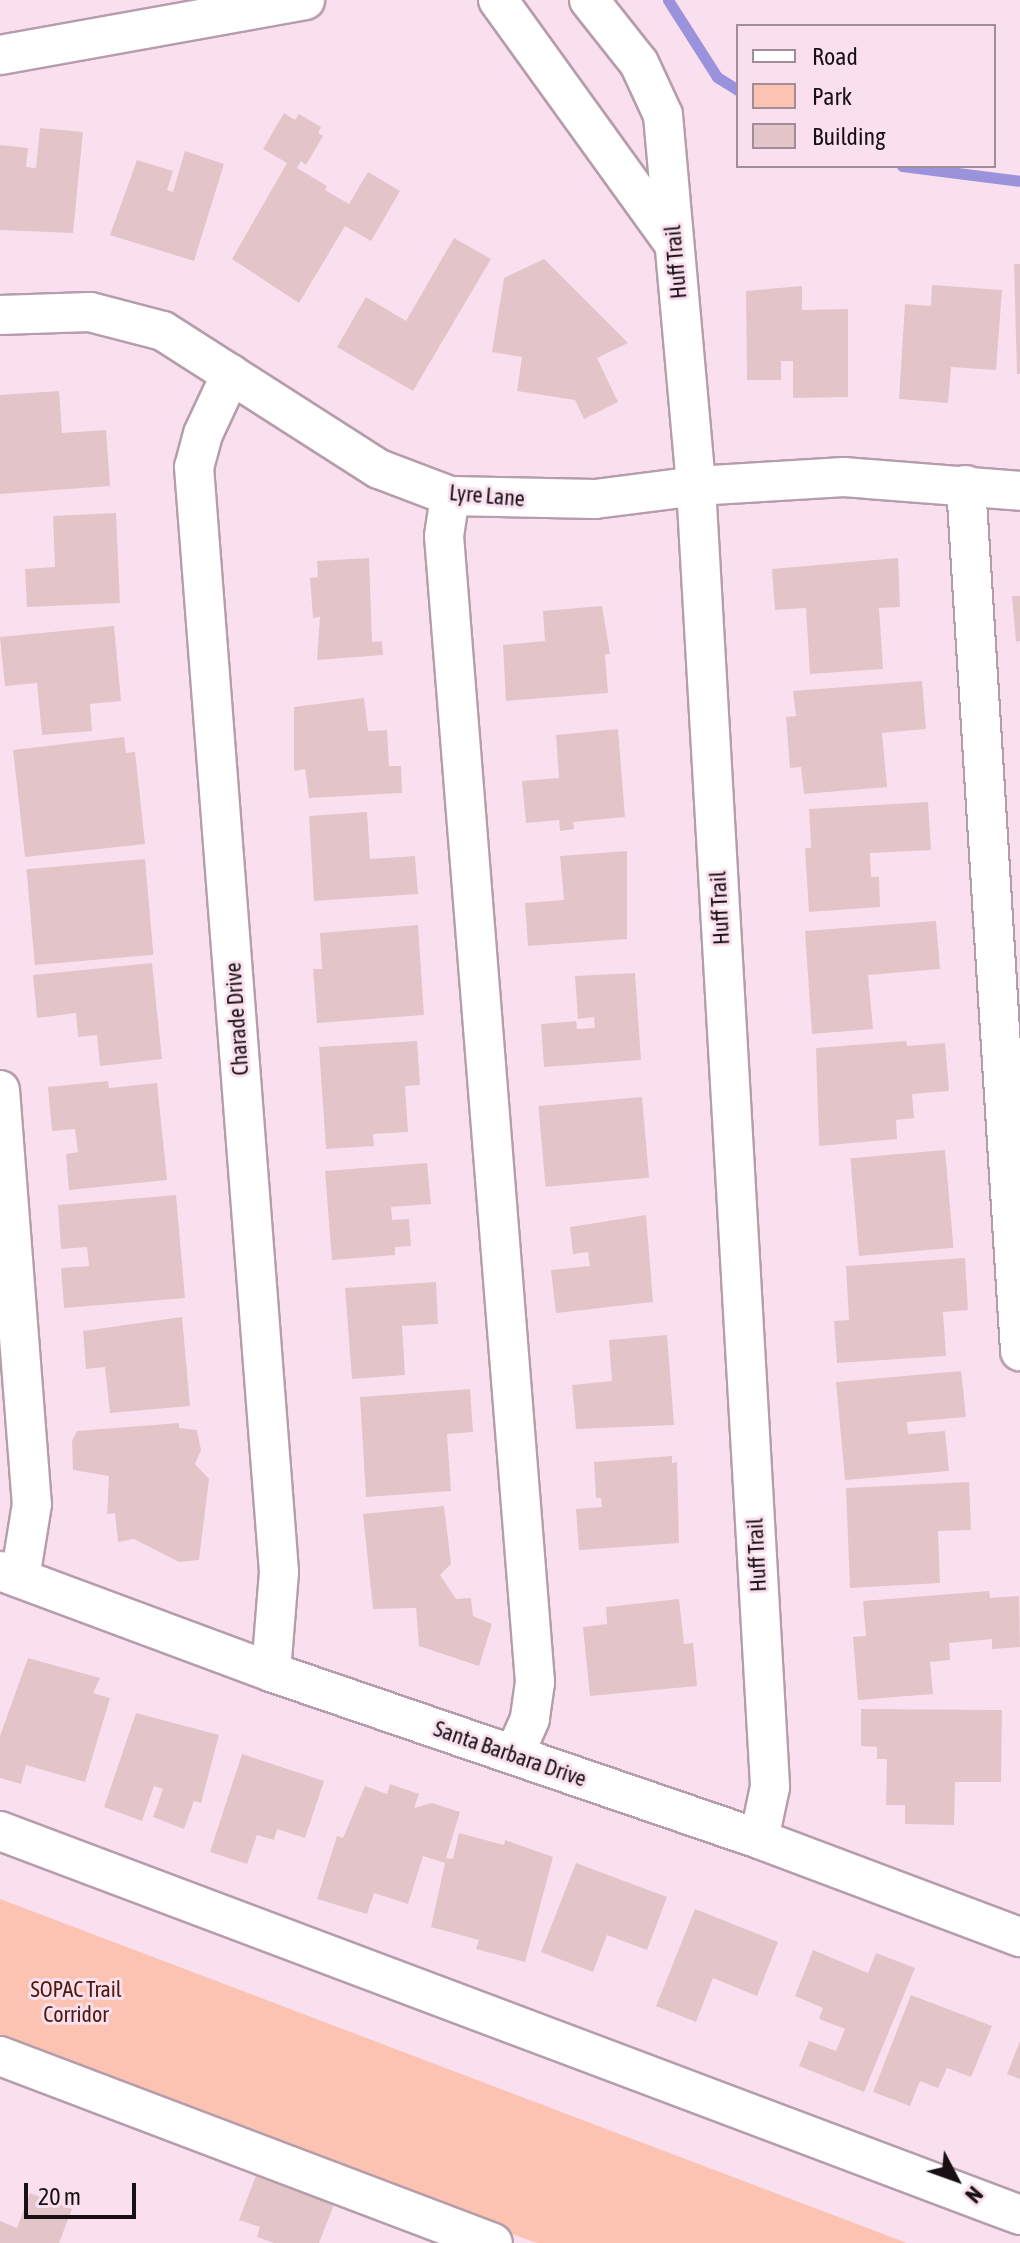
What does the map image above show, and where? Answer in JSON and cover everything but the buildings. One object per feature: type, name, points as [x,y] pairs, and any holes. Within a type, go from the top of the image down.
[{"type":"street","points":[[0,55],[305,0]]},
{"type":"street","points":[[498,0],[675,245]]},
{"type":"street","name":"Huff Trail","points":[[589,0],[639,63],[663,115],[696,486],[770,1787],[759,1839]]},
{"type":"street","name":"Lyre Lane","points":[[0,315],[90,312],[163,331],[379,469],[450,496],[595,499],[696,486],[844,477],[1020,491]]},
{"type":"street","name":"Charade Drive","points":[[231,374],[203,434],[194,467],[279,1572],[271,1672]]},
{"type":"street","points":[[966,485],[1020,1351]]},
{"type":"street","points":[[450,496],[444,536],[535,1682],[530,1719],[514,1755]]},
{"type":"street","points":[[0,1090],[32,1504],[10,1574]]},
{"type":"street","name":"Santa Barbara Drive","points":[[10,1574],[271,1672],[759,1839],[1020,1937]]},
{"type":"street","points":[[0,1831],[1020,2215]]},
{"type":"street","points":[[0,2056],[493,2243]]},
{"type":"green space","name":"SOPAC Trail Corridor","points":[[0,1899],[907,2243],[537,2243],[0,2048]]},
{"type":"waterway","points":[[668,0],[717,77],[736,89]]},
{"type":"waterway","points":[[918,168],[1020,181]]}]
